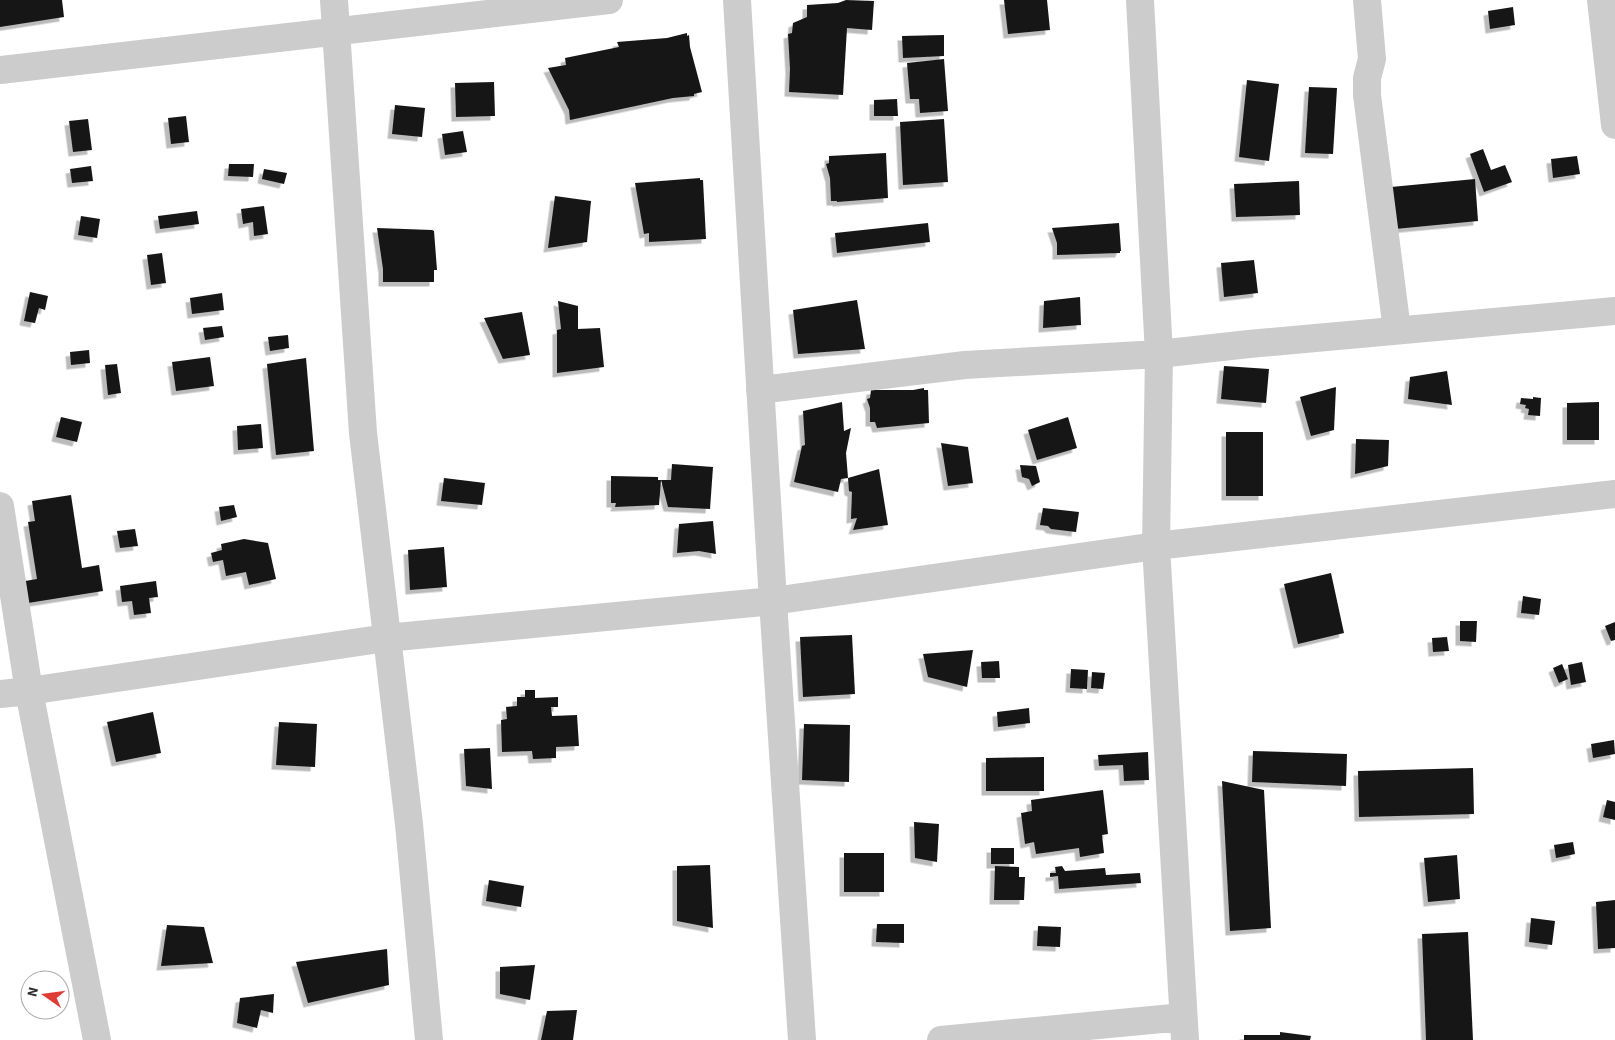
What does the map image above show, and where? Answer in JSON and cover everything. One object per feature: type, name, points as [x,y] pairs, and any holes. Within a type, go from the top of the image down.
[{"type":"street","points":[[334,0],[363,433],[409,824],[429,1040]]},
{"type":"street","points":[[0,70],[609,0]]},
{"type":"street","points":[[737,0],[773,601],[802,1040]]},
{"type":"street","points":[[941,1040],[1184,1029],[1156,546],[1159,354],[1140,0]]},
{"type":"street","points":[[1367,0],[1372,59],[1367,78],[1367,95],[1397,330]]},
{"type":"street","points":[[1601,0],[1615,125]]},
{"type":"street","points":[[760,390],[965,365],[1159,354],[1258,343],[1615,311]]},
{"type":"street","points":[[0,694],[386,638],[773,601],[1156,546],[1615,494]]},
{"type":"street","points":[[0,506],[29,691],[97,1040]]},
{"type":"building","points":[[0,0],[62,0],[64,17],[0,27]]},
{"type":"building","points":[[846,0],[874,1],[872,30],[847,28],[843,95],[789,92],[788,34],[792,33],[793,23],[807,17],[807,5],[838,3]]},
{"type":"building","points":[[1004,0],[1047,0],[1050,30],[1008,34]]},
{"type":"building","points":[[1513,7],[1515,25],[1490,29],[1488,11]]},
{"type":"building","points":[[687,33],[702,92],[694,94],[694,96],[673,98],[570,120],[569,110],[548,68],[566,65],[565,58],[619,47],[617,42],[667,38]]},
{"type":"building","points":[[944,35],[944,56],[903,58],[902,36]]},
{"type":"building","points":[[944,59],[948,111],[920,113],[919,99],[910,99],[907,63]]},
{"type":"building","points":[[1247,80],[1279,84],[1269,161],[1239,157]]},
{"type":"building","points":[[494,82],[495,116],[456,117],[455,83]]},
{"type":"building","points":[[1309,87],[1337,88],[1333,154],[1305,153]]},
{"type":"building","points":[[897,99],[898,116],[874,116],[874,100]]},
{"type":"building","points":[[395,105],[425,108],[422,137],[392,134]]},
{"type":"building","points":[[186,116],[189,142],[171,144],[168,118]]},
{"type":"building","points":[[88,119],[92,150],[73,152],[69,121]]},
{"type":"building","points":[[944,119],[948,182],[903,185],[900,122]]},
{"type":"building","points":[[463,131],[467,152],[445,155],[442,134]]},
{"type":"building","points":[[1483,149],[1491,170],[1505,165],[1512,182],[1484,192],[1470,154]]},
{"type":"building","points":[[886,153],[888,198],[831,201],[830,178],[826,164],[829,163],[829,156]]},
{"type":"building","points":[[1577,156],[1580,174],[1553,178],[1551,159]]},
{"type":"building","points":[[229,164],[254,164],[253,177],[228,176]]},
{"type":"building","points":[[91,166],[93,181],[72,183],[70,169]]},
{"type":"building","points":[[264,169],[287,173],[284,184],[262,179]]},
{"type":"building","points":[[700,178],[700,180],[703,180],[706,239],[649,242],[649,233],[644,234],[635,183]]},
{"type":"building","points":[[1475,179],[1478,221],[1395,229],[1391,187]]},
{"type":"building","points":[[1299,181],[1300,215],[1236,217],[1234,184]]},
{"type":"building","points":[[555,196],[591,201],[587,242],[548,248]]},
{"type":"building","points":[[264,206],[268,234],[254,236],[253,222],[243,224],[241,209]]},
{"type":"building","points":[[197,211],[199,224],[160,229],[158,216]]},
{"type":"building","points":[[81,216],[100,219],[97,238],[78,235]]},
{"type":"building","points":[[928,223],[930,242],[837,253],[835,233]]},
{"type":"building","points":[[1119,223],[1120,253],[1057,255],[1057,243],[1052,228]]},
{"type":"building","points":[[377,228],[434,231],[437,270],[434,270],[434,282],[383,282]]},
{"type":"building","points":[[162,253],[166,283],[151,285],[147,255]]},
{"type":"building","points":[[1254,260],[1258,293],[1224,297],[1221,263]]},
{"type":"building","points":[[30,292],[48,296],[45,310],[39,308],[35,323],[24,321]]},
{"type":"building","points":[[222,293],[224,310],[192,314],[190,298]]},
{"type":"building","points":[[1080,297],[1081,325],[1043,328],[1044,301]]},
{"type":"building","points":[[857,300],[865,349],[798,354],[793,310]]},
{"type":"building","points":[[558,301],[578,306],[578,329],[600,328],[604,367],[557,373],[557,330],[561,329]]},
{"type":"building","points":[[522,312],[530,355],[503,359],[484,318]]},
{"type":"building","points":[[222,326],[224,337],[205,340],[203,328]]},
{"type":"building","points":[[288,335],[289,348],[270,351],[268,337]]},
{"type":"building","points":[[89,350],[90,363],[71,365],[70,352]]},
{"type":"building","points":[[210,357],[214,386],[176,391],[172,362]]},
{"type":"building","points":[[306,358],[314,451],[276,455],[267,364]]},
{"type":"building","points":[[117,364],[121,393],[108,395],[105,365]]},
{"type":"building","points":[[1224,366],[1269,369],[1266,403],[1221,399]]},
{"type":"building","points":[[1447,371],[1452,405],[1408,399],[1410,377]]},
{"type":"building","points":[[1336,387],[1334,430],[1311,436],[1300,397]]},
{"type":"building","points":[[924,388],[924,390],[928,390],[929,423],[877,428],[875,422],[870,422],[870,408],[867,399],[870,398],[871,390],[913,390]]},
{"type":"building","points":[[1533,397],[1541,398],[1540,416],[1528,415],[1529,409],[1525,408],[1526,405],[1520,404],[1521,398],[1533,399]]},
{"type":"building","points":[[842,402],[844,431],[851,428],[846,453],[848,478],[841,479],[838,492],[794,482],[802,446],[805,445],[803,411]]},
{"type":"building","points":[[1599,402],[1599,440],[1567,440],[1567,403]]},
{"type":"building","points":[[61,417],[82,422],[77,442],[56,437]]},
{"type":"building","points":[[1068,417],[1077,448],[1037,460],[1028,430]]},
{"type":"building","points":[[261,424],[263,448],[238,450],[237,426]]},
{"type":"building","points":[[1226,432],[1263,432],[1263,496],[1226,496]]},
{"type":"building","points":[[1356,439],[1389,440],[1388,466],[1355,474]]},
{"type":"building","points":[[941,443],[968,447],[973,483],[948,486]]},
{"type":"building","points":[[672,464],[713,467],[710,509],[668,507],[661,480],[671,480]]},
{"type":"building","points":[[1020,465],[1036,466],[1040,482],[1032,486],[1029,479],[1022,477]]},
{"type":"building","points":[[879,469],[888,525],[853,530],[857,518],[851,519],[852,492],[849,491],[848,478]]},
{"type":"building","points":[[611,476],[658,477],[658,480],[661,480],[659,505],[615,507],[616,503],[611,503]]},
{"type":"building","points":[[444,478],[485,483],[482,505],[441,501]]},
{"type":"building","points":[[71,495],[82,568],[99,565],[103,591],[28,603],[25,581],[37,579],[28,522],[35,521],[32,501]]},
{"type":"building","points":[[234,505],[237,517],[221,521],[219,507]]},
{"type":"building","points":[[1043,508],[1079,512],[1076,532],[1051,529],[1048,526],[1040,525]]},
{"type":"building","points":[[713,521],[716,554],[699,551],[677,553],[679,524]]},
{"type":"building","points":[[135,529],[138,546],[120,548],[117,531]]},
{"type":"building","points":[[244,539],[268,543],[276,579],[249,585],[246,572],[226,576],[223,560],[213,562],[211,553],[222,550],[221,544]]},
{"type":"building","points":[[444,547],[447,587],[410,590],[408,550]]},
{"type":"building","points":[[1331,573],[1344,633],[1298,644],[1284,584]]},
{"type":"building","points":[[156,581],[158,597],[149,598],[151,613],[134,615],[132,601],[122,602],[120,586]]},
{"type":"building","points":[[1523,596],[1541,599],[1539,615],[1521,613]]},
{"type":"building","points":[[1460,621],[1477,621],[1476,642],[1460,641]]},
{"type":"building","points":[[1615,622],[1615,640],[1611,641],[1605,626]]},
{"type":"building","points":[[852,635],[855,694],[803,697],[800,637]]},
{"type":"building","points":[[1447,637],[1449,651],[1433,652],[1432,638]]},
{"type":"building","points":[[973,650],[967,687],[928,677],[923,654]]},
{"type":"building","points":[[999,661],[1000,678],[982,678],[981,662]]},
{"type":"building","points":[[1582,662],[1586,682],[1571,685],[1568,665]]},
{"type":"building","points":[[1562,664],[1568,679],[1559,683],[1553,668]]},
{"type":"building","points":[[1071,669],[1088,670],[1087,689],[1070,688]]},
{"type":"building","points":[[1092,672],[1105,673],[1103,689],[1091,688]]},
{"type":"building","points":[[525,690],[535,690],[535,698],[558,697],[558,707],[551,707],[552,716],[577,715],[579,746],[556,747],[556,758],[533,759],[532,751],[502,752],[501,720],[507,719],[506,707],[517,706],[517,697],[525,697]]},
{"type":"building","points":[[1029,708],[1030,723],[998,727],[997,712]]},
{"type":"building","points":[[153,712],[161,753],[116,762],[107,722]]},
{"type":"building","points":[[279,722],[317,724],[315,767],[276,765]]},
{"type":"building","points":[[804,724],[850,725],[849,782],[802,780]]},
{"type":"building","points":[[1614,740],[1615,754],[1593,758],[1591,744]]},
{"type":"building","points":[[490,748],[492,789],[466,786],[464,749]]},
{"type":"building","points":[[1253,751],[1347,754],[1346,786],[1252,782]]},
{"type":"building","points":[[1148,752],[1149,780],[1124,781],[1123,765],[1099,766],[1098,755]]},
{"type":"building","points":[[1044,757],[1044,791],[986,791],[986,758]]},
{"type":"building","points":[[1473,768],[1474,814],[1359,817],[1358,771]]},
{"type":"building","points":[[1222,781],[1264,790],[1271,928],[1230,931]]},
{"type":"building","points":[[1103,790],[1108,834],[1102,835],[1104,853],[1080,857],[1079,848],[1036,854],[1034,842],[1025,844],[1021,813],[1032,811],[1031,800]]},
{"type":"building","points":[[1607,800],[1615,802],[1615,820],[1603,817]]},
{"type":"building","points":[[914,822],[939,824],[937,862],[915,858]]},
{"type":"building","points":[[1573,842],[1575,854],[1556,858],[1554,845]]},
{"type":"building","points":[[991,848],[1014,848],[1014,864],[991,864]]},
{"type":"building","points":[[844,853],[884,853],[884,892],[844,892]]},
{"type":"building","points":[[1457,855],[1460,899],[1428,902],[1424,858]]},
{"type":"building","points":[[710,865],[713,928],[677,921],[677,866]]},
{"type":"building","points":[[995,866],[1019,867],[1019,877],[1025,877],[1024,900],[994,900]]},
{"type":"building","points":[[1062,866],[1065,871],[1105,868],[1106,875],[1140,873],[1141,883],[1059,889],[1058,876],[1050,877],[1050,873],[1056,873],[1055,867]]},
{"type":"building","points":[[489,880],[524,886],[521,907],[486,901]]},
{"type":"building","points":[[1615,900],[1615,948],[1598,949],[1596,902]]},
{"type":"building","points":[[1531,918],[1555,921],[1552,945],[1529,942]]},
{"type":"building","points":[[877,924],[904,924],[904,943],[876,942]]},
{"type":"building","points":[[167,925],[204,927],[213,963],[161,966]]},
{"type":"building","points":[[1038,926],[1061,927],[1060,947],[1037,946]]},
{"type":"building","points":[[1468,932],[1473,1040],[1426,1040],[1422,934]]},
{"type":"building","points":[[387,949],[389,985],[308,1003],[296,962]]},
{"type":"building","points":[[535,965],[530,1000],[500,994],[500,967]]},
{"type":"building","points":[[274,994],[273,1013],[261,1010],[257,1028],[237,1023],[240,998]]},
{"type":"building","points":[[577,1010],[573,1040],[541,1040],[547,1011]]},
{"type":"building","points":[[1280,1032],[1311,1036],[1310,1040],[1244,1040],[1244,1035],[1280,1035]]}]
